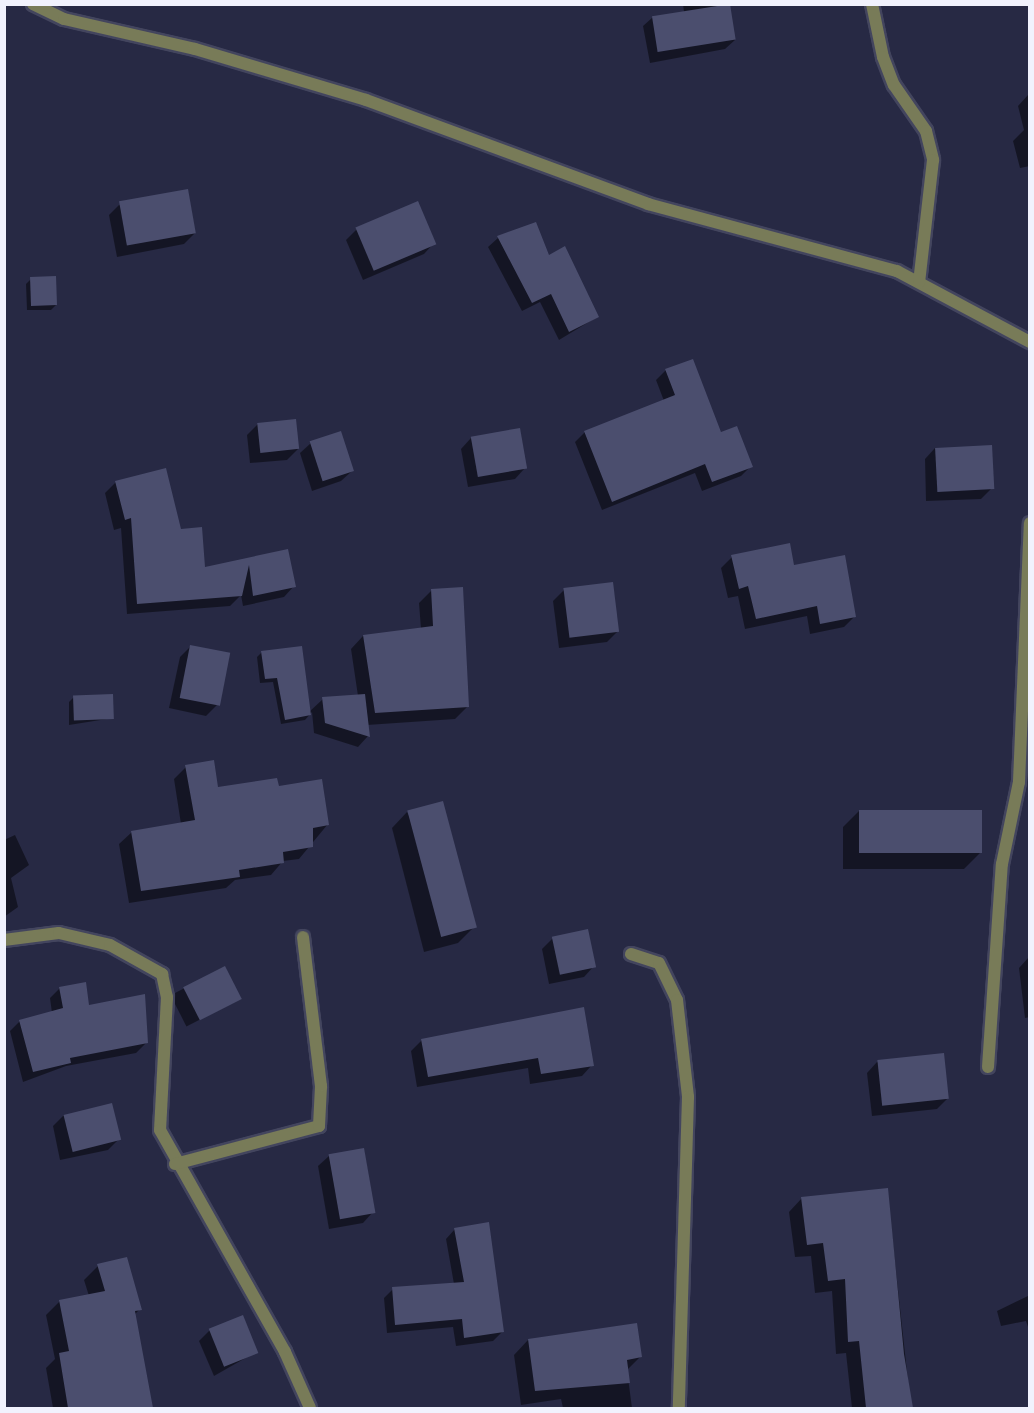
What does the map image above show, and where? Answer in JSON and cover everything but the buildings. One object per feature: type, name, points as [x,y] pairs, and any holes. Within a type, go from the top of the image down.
[{"type":"street","points":[[33,4],[64,19],[281,73],[648,204],[851,256],[919,282],[1029,342]]},
{"type":"street","points":[[872,4],[883,57],[894,86],[927,131],[933,160],[919,282]]},
{"type":"street","points":[[988,1066],[1002,864],[1019,782],[1029,523]]},
{"type":"street","points":[[4,940],[59,933],[110,945],[162,974],[167,997],[159,1109],[160,1130],[175,1164],[199,1194],[310,1408]]},
{"type":"street","points":[[175,1164],[319,1126],[321,1086],[303,937]]},
{"type":"street","points":[[631,954],[660,963],[677,1000],[688,1097],[680,1408]]}]
